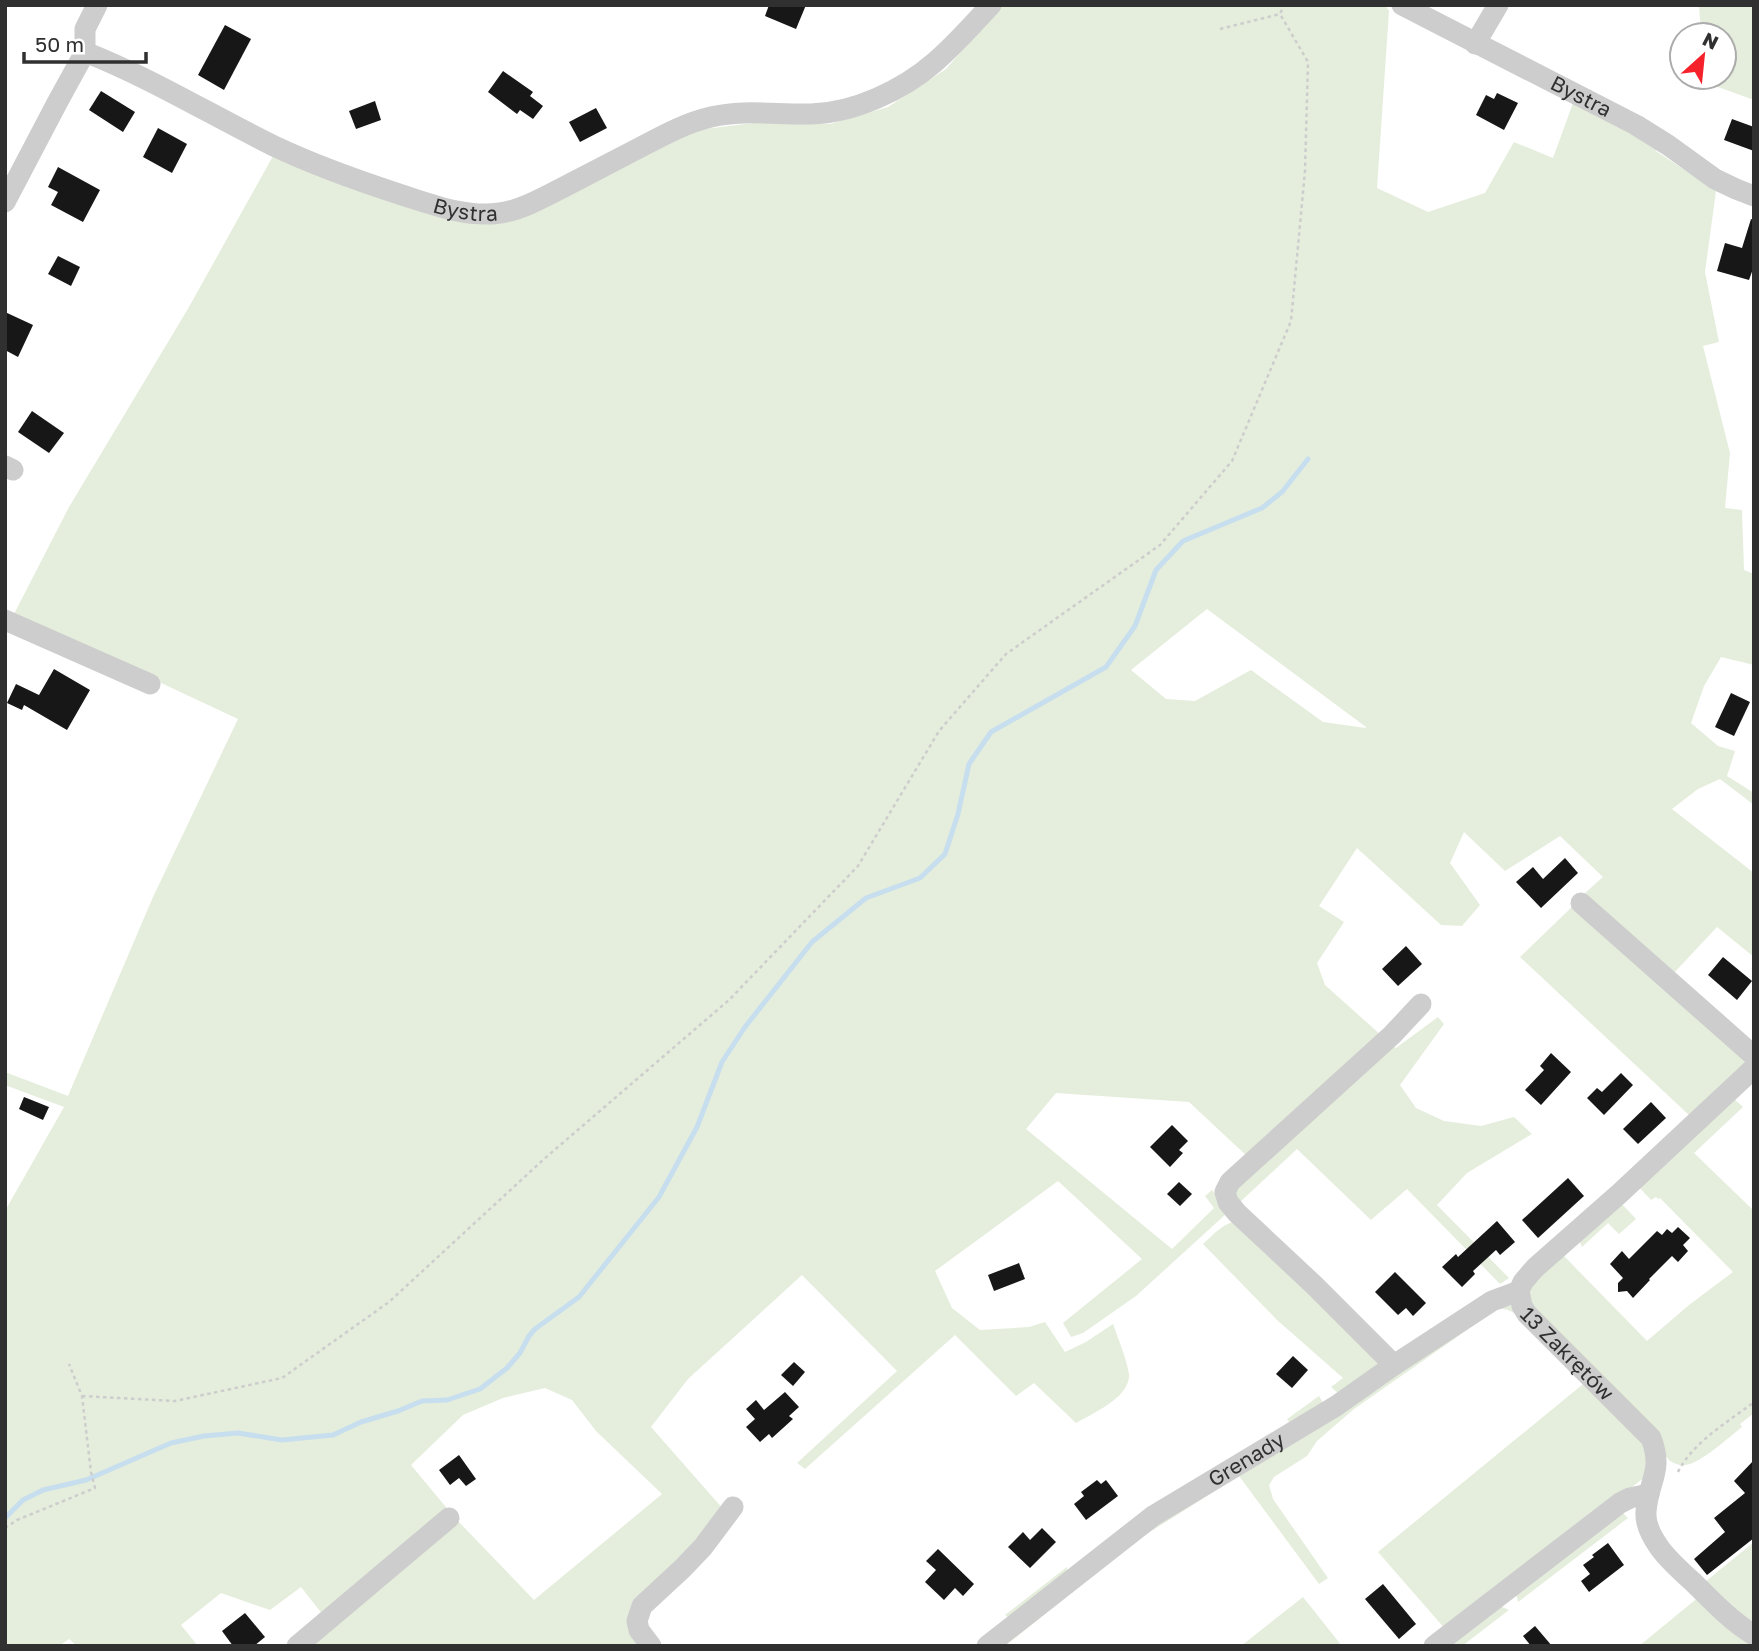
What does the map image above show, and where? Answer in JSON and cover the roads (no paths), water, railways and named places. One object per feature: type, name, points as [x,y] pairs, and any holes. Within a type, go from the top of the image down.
[{"type":"street","points":[[5,202],[85,52],[85,29],[97,5]]},
{"type":"street","name":"Bystra","points":[[85,52],[123,67],[275,146],[342,175],[444,209],[500,213],[525,206],[551,194],[692,121],[722,114],[812,114],[839,111],[865,103],[904,83],[936,62],[991,5]]},
{"type":"street","name":"Bystra","points":[[1402,5],[1636,125],[1715,179],[1736,190],[1754,195]]},
{"type":"street","points":[[1475,44],[1498,5]]},
{"type":"street","points":[[5,620],[150,684]]},
{"type":"street","points":[[1581,903],[1754,1056]]},
{"type":"street","points":[[1394,1365],[1237,1213],[1228,1202],[1226,1192],[1230,1182],[1383,1043],[1420,1004]]},
{"type":"street","name":"13 Zakrętów","points":[[1754,1068],[1535,1268],[1518,1292],[1527,1314],[1651,1438],[1657,1463],[1646,1515],[1658,1546],[1717,1606],[1754,1636]]},
{"type":"street","name":"Grenady","points":[[987,1646],[1153,1516],[1325,1413],[1492,1301],[1518,1292]]},
{"type":"street","points":[[1434,1646],[1620,1503],[1649,1494]]},
{"type":"street","points":[[651,1646],[639,1630],[637,1621],[642,1606],[697,1554],[733,1507]]},
{"type":"street","points":[[297,1646],[449,1518]]},
{"type":"waterway","points":[[5,1518],[23,1500],[43,1490],[86,1480],[171,1443],[238,1433],[282,1440],[333,1435],[361,1422],[422,1401],[447,1400],[480,1389],[507,1368],[535,1329],[579,1297],[659,1197],[697,1127],[722,1062],[745,1027],[812,942],[866,898],[920,878],[945,854],[958,814],[969,764],[991,732],[1106,667],[1135,626],[1156,570],[1183,541],[1262,508],[1282,492],[1308,459]]}]
